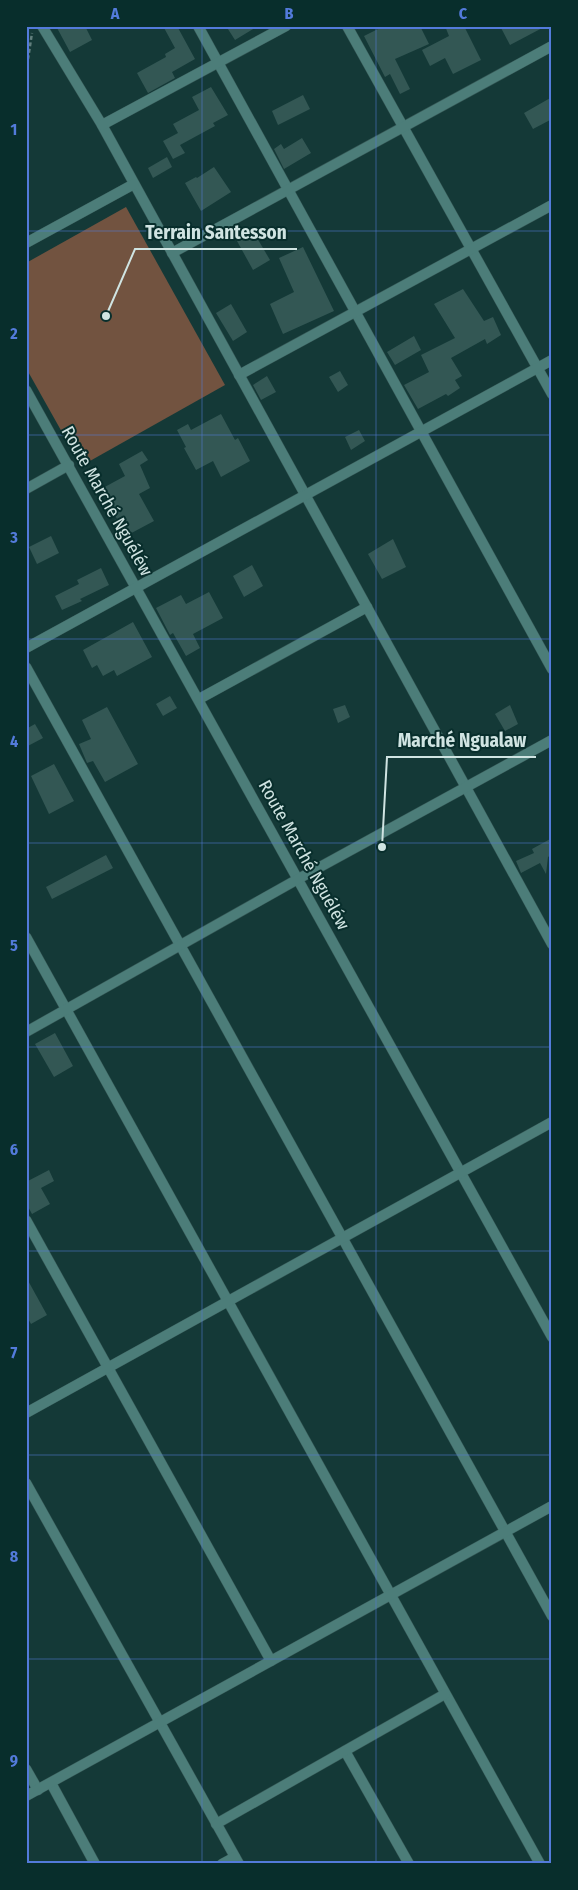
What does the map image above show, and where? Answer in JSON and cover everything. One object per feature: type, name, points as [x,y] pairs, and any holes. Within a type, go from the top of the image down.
[{"type":"street","points":[[42,26],[102,125],[552,944]]},
{"type":"street","points":[[198,26],[552,669]]},
{"type":"street","points":[[102,125],[286,26]]},
{"type":"street","points":[[347,26],[552,394]]},
{"type":"street","points":[[172,253],[552,46]]},
{"type":"street","points":[[26,243],[134,184]]},
{"type":"street","points":[[240,375],[552,205]]},
{"type":"street","points":[[26,648],[552,360]]},
{"type":"street","name":"Route Marché Nguéléw","points":[[26,390],[552,1337]]},
{"type":"street","points":[[26,489],[69,465]]},
{"type":"street","points":[[199,699],[366,607]]},
{"type":"street","points":[[26,667],[552,1616]]},
{"type":"street","points":[[26,1032],[298,879],[552,740]]},
{"type":"street","points":[[26,937],[540,1864]]},
{"type":"street","points":[[26,1413],[552,1122]]},
{"type":"street","points":[[26,1220],[270,1661]]},
{"type":"street","points":[[26,1483],[237,1860],[222,1864]]},
{"type":"street","points":[[26,1796],[552,1506]]},
{"type":"street","points":[[216,1824],[445,1694]]},
{"type":"street","points":[[345,1751],[409,1864]]},
{"type":"street","points":[[26,1769],[38,1790]]},
{"type":"street","points":[[51,1783],[95,1864]]},
{"type":"path","points":[[26,72],[33,26]]},
{"type":"shaded area","points":[[126,207],[225,385],[81,466],[26,368],[26,263]]},
{"type":"building","points":[[56,26],[85,26],[92,40],[70,52]]},
{"type":"building","points":[[163,26],[177,26],[195,59],[172,72],[175,78],[148,93],[137,73],[166,57],[165,54],[175,48]]},
{"type":"building","points":[[226,26],[258,26],[235,40]]},
{"type":"building","points":[[384,26],[420,26],[429,44],[395,59],[410,89],[400,94],[390,74],[385,77],[364,36]]},
{"type":"building","points":[[445,26],[464,26],[481,60],[453,74],[445,58],[430,66],[422,50],[449,36]]},
{"type":"building","points":[[500,26],[546,26],[510,45]]},
{"type":"building","points":[[211,87],[228,115],[213,123],[215,126],[180,145],[185,153],[173,159],[163,141],[178,133],[173,124],[199,110],[192,97]]},
{"type":"building","points":[[303,95],[310,109],[278,125],[272,111]]},
{"type":"building","points":[[552,97],[552,119],[533,129],[524,113]]},
{"type":"building","points":[[302,138],[311,153],[284,169],[274,149],[281,144],[284,149]]},
{"type":"building","points":[[167,157],[172,167],[153,178],[148,168]]},
{"type":"building","points":[[214,167],[231,192],[201,211],[185,183]]},
{"type":"building","points":[[253,231],[270,260],[253,270],[237,241]]},
{"type":"building","points":[[303,247],[334,311],[283,334],[270,304],[294,292],[279,258]]},
{"type":"building","points":[[463,289],[484,321],[493,317],[501,335],[487,344],[485,339],[451,358],[462,376],[455,380],[460,388],[448,396],[446,394],[418,409],[404,385],[429,372],[421,355],[455,338],[434,304]]},
{"type":"building","points":[[231,304],[247,332],[233,341],[216,313]]},
{"type":"building","points":[[414,336],[421,350],[395,365],[387,352]]},
{"type":"building","points":[[340,371],[348,385],[338,392],[329,377]]},
{"type":"building","points":[[267,376],[276,392],[261,400],[253,385]]},
{"type":"building","points":[[221,414],[235,440],[238,438],[250,461],[221,477],[213,461],[196,470],[177,430],[188,424],[191,430]]},
{"type":"building","points":[[359,430],[365,441],[351,450],[345,437]]},
{"type":"building","points":[[142,451],[148,460],[140,465],[150,488],[139,494],[154,521],[124,537],[114,520],[117,519],[101,489],[125,476],[119,464]]},
{"type":"building","points":[[51,536],[59,553],[37,564],[29,547]]},
{"type":"building","points":[[393,539],[406,567],[382,579],[368,554]]},
{"type":"building","points":[[252,565],[263,586],[244,597],[233,576]]},
{"type":"building","points":[[101,568],[109,585],[62,610],[55,596],[79,584],[77,580]]},
{"type":"building","points":[[209,592],[223,618],[193,634],[200,648],[186,656],[173,633],[170,635],[156,608],[181,595],[186,604]]},
{"type":"building","points":[[133,622],[152,657],[117,676],[114,670],[103,676],[97,665],[92,668],[83,650]]},
{"type":"building","points":[[170,696],[177,708],[163,716],[156,704]]},
{"type":"building","points":[[345,705],[350,717],[338,723],[333,709]]},
{"type":"building","points":[[510,705],[518,724],[505,731],[495,714]]},
{"type":"building","points":[[107,707],[138,764],[105,782],[93,761],[87,763],[79,744],[91,739],[82,720]]},
{"type":"building","points":[[35,724],[43,738],[26,747],[26,729]]},
{"type":"building","points":[[54,764],[74,801],[49,814],[31,776]]},
{"type":"building","points":[[552,838],[552,854],[548,857],[546,874],[540,863],[521,873],[516,861],[534,853],[532,849]]},
{"type":"building","points":[[106,855],[113,868],[52,899],[46,887]]},
{"type":"building","points":[[55,1033],[73,1066],[54,1077],[35,1044]]},
{"type":"building","points":[[49,1170],[54,1181],[41,1188],[50,1204],[32,1214],[26,1203],[26,1182]]},
{"type":"building","points":[[26,1277],[47,1315],[31,1324],[26,1315]]},
{"type":"place","name":"Terrain Santesson","points":[[106,316]]},
{"type":"place","name":"Marché Ngualaw","points":[[382,847]]}]
